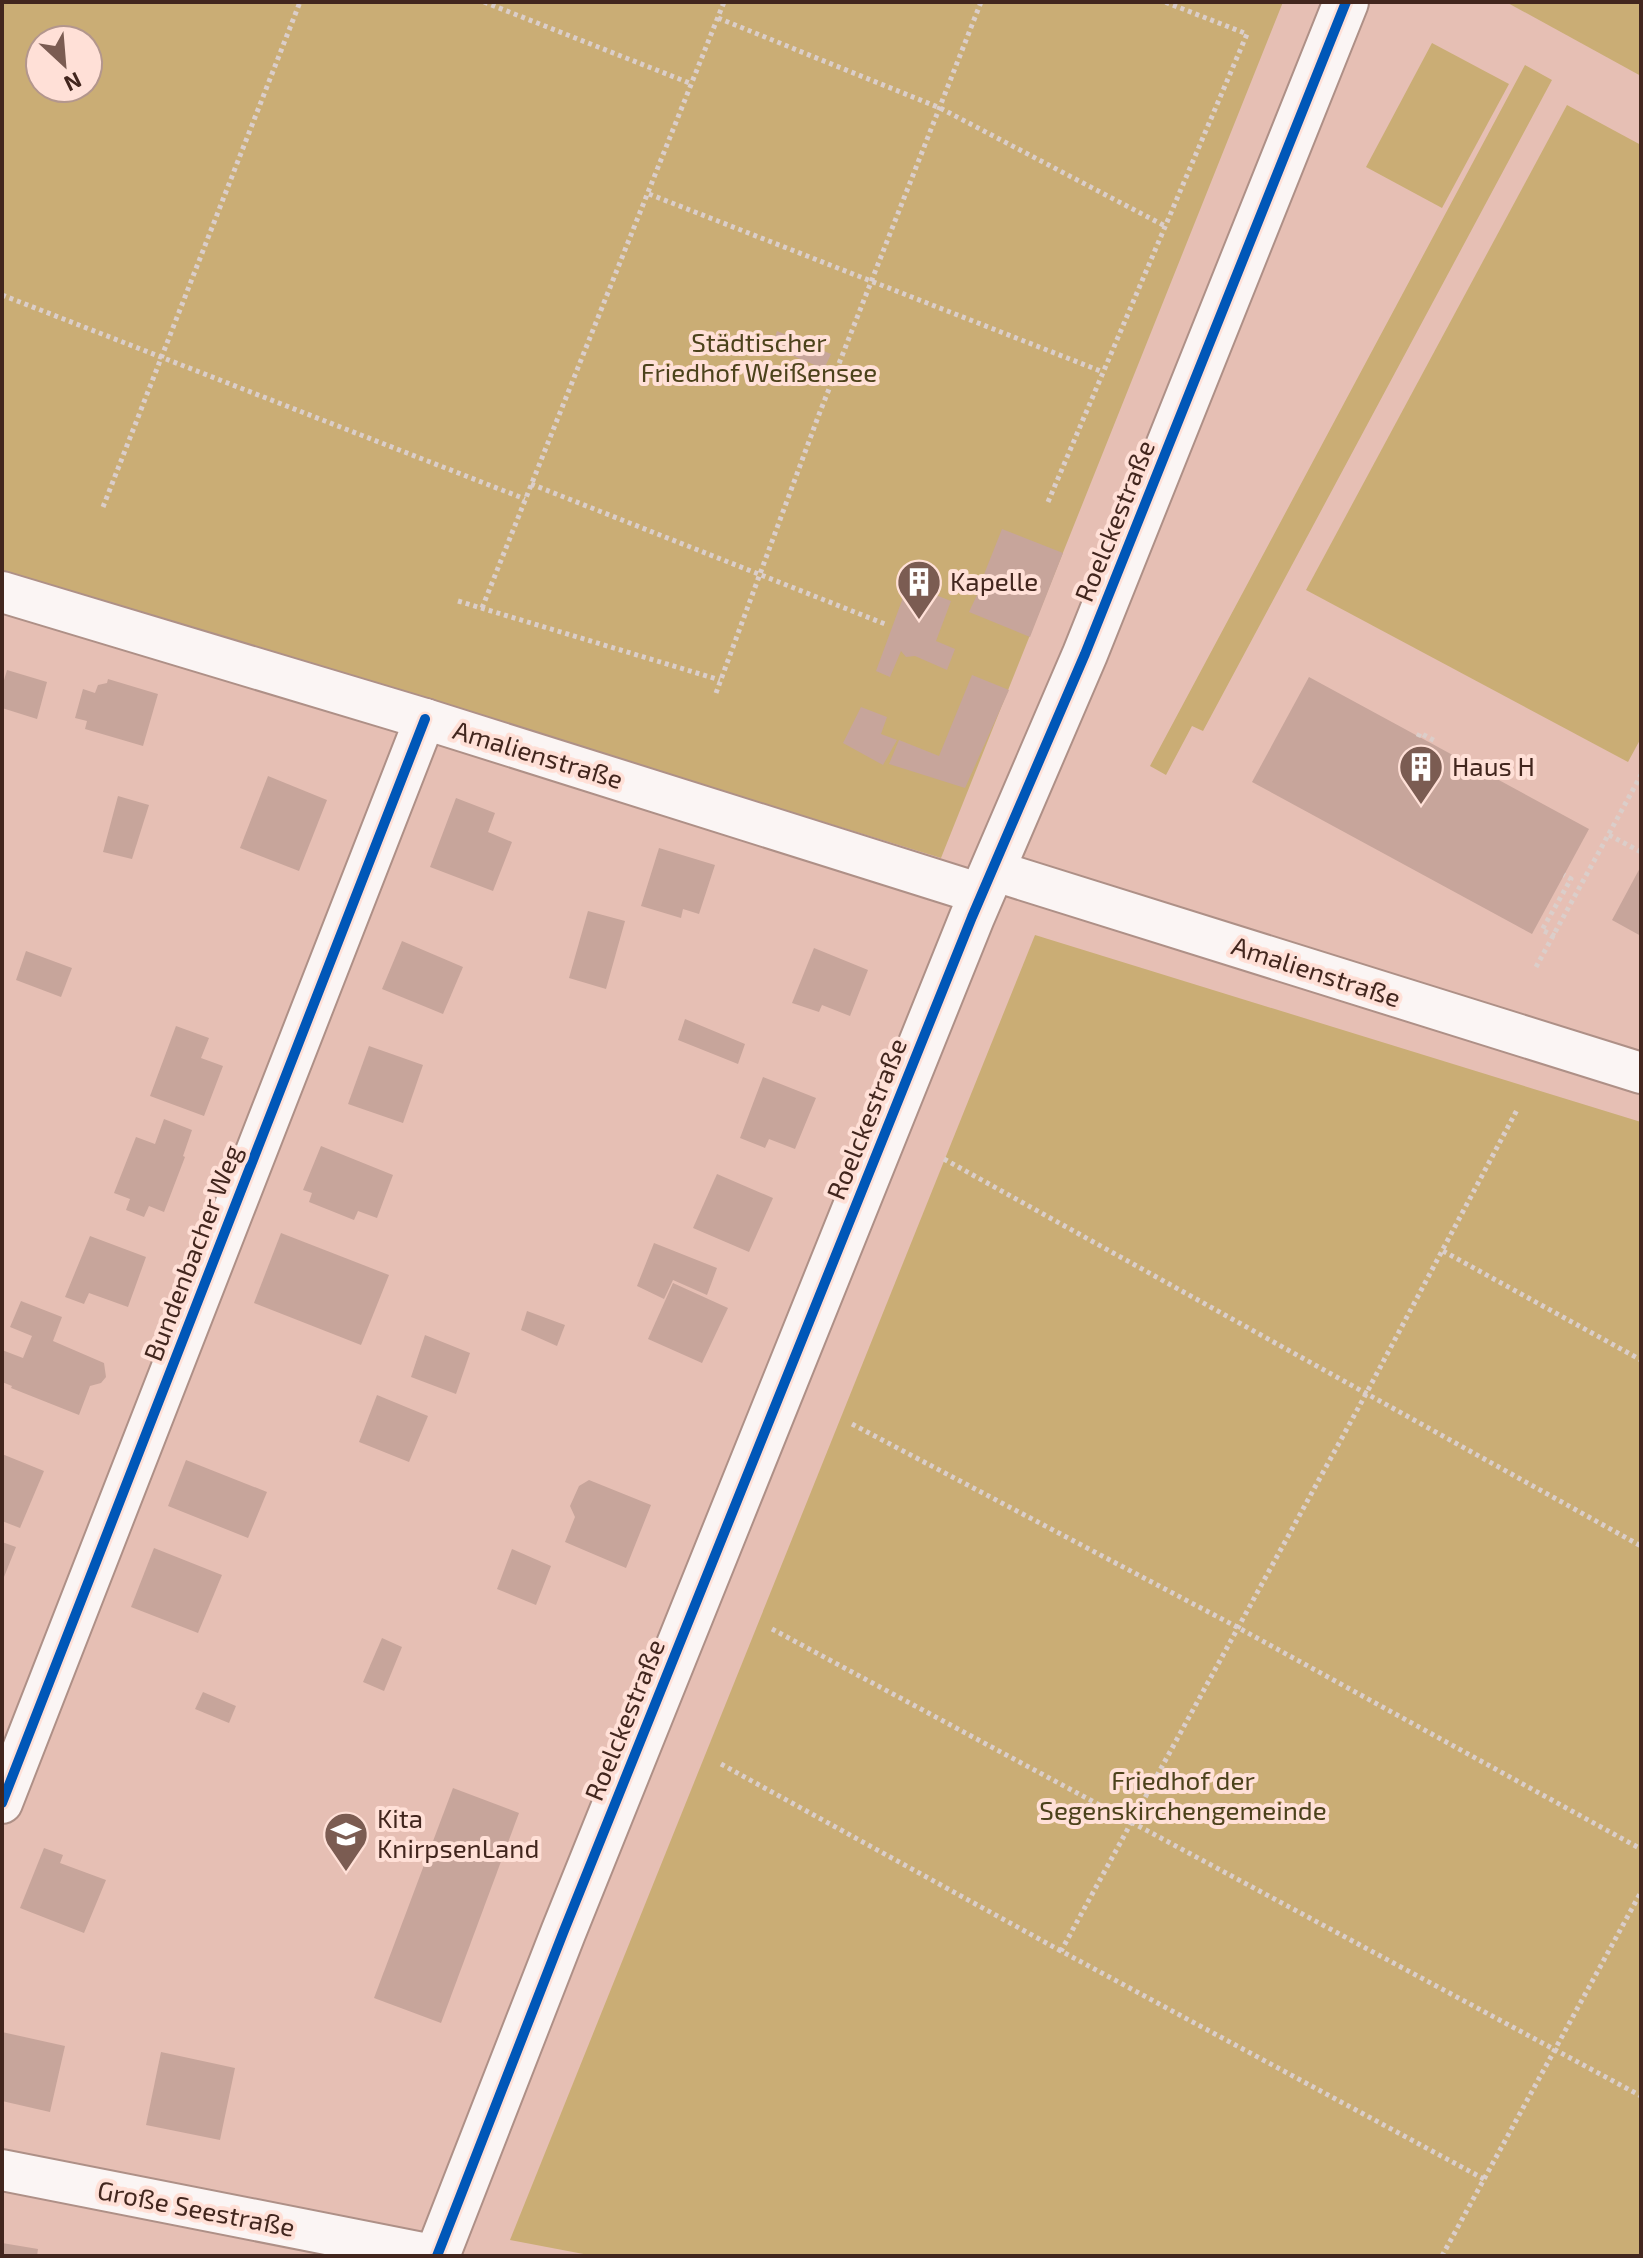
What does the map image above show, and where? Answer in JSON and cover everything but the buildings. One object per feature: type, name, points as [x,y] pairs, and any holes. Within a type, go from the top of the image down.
[{"type":"street","name":"Roelckestraße","points":[[437,2256],[563,1933],[987,882],[1085,654],[1346,2]]},
{"type":"street","name":"Amalienstraße","points":[[2,592],[425,719],[1641,1073]]},
{"type":"street","name":"Bundenbacher Weg","points":[[2,1803],[425,719]]},
{"type":"street","name":"Große Seestraße","points":[[2,2170],[437,2256]]},
{"type":"path","points":[[103,507],[300,2]]},
{"type":"path","points":[[484,2],[692,84]]},
{"type":"path","points":[[482,608],[724,2]]},
{"type":"path","points":[[716,693],[759,574],[981,2]]},
{"type":"path","points":[[1048,502],[1247,34],[1165,2]]},
{"type":"path","points":[[718,18],[940,108],[1165,226]]},
{"type":"path","points":[[649,194],[1103,372]]},
{"type":"path","points":[[2,295],[525,499]]},
{"type":"path","points":[[531,484],[885,624]]},
{"type":"path","points":[[458,601],[720,680]]},
{"type":"path","points":[[1418,737],[1420,733],[1437,742]]},
{"type":"path","points":[[1536,967],[1641,775]]},
{"type":"path","points":[[1609,835],[1641,852]]},
{"type":"path","points":[[1555,936],[1542,930],[1567,877]]},
{"type":"path","points":[[1061,1951],[1367,1392],[1518,1108]]},
{"type":"path","points":[[944,1159],[1641,1546]]},
{"type":"path","points":[[1443,1251],[1641,1360]]},
{"type":"path","points":[[852,1424],[1237,1627],[1641,1849]]},
{"type":"path","points":[[772,1629],[1641,2096]]},
{"type":"path","points":[[721,1764],[1484,2179]]},
{"type":"path","points":[[1442,2256],[1641,1892]]},
{"type":"green space","name":"Städtischer Friedhof Weißensee","points":[[2,2],[1283,2],[941,858],[2,570]]},
{"type":"green space","points":[[1506,2],[1641,2],[1641,76]]},
{"type":"green space","points":[[1432,43],[1509,84],[1442,208],[1366,167]]},
{"type":"green space","points":[[1525,65],[1552,80],[1203,731],[1192,726],[1166,775],[1150,766]]},
{"type":"green space","points":[[1567,105],[1641,145],[1641,738],[1628,762],[1306,590]]},
{"type":"green space","name":"Friedhof der Segenskirchengemeinde","points":[[1035,935],[1641,1122],[1641,2256],[594,2256],[510,2240]]},
{"type":"cycle path","points":[[437,2256],[563,1933],[972,917],[1085,654],[1346,2]]},
{"type":"cycle path","points":[[2,1803],[425,719]]},
{"type":"place","name":"Kapelle","points":[[919,621]]},
{"type":"place","name":"Haus H","points":[[1421,806]]},
{"type":"place","name":"Kita KnirpsenLand","points":[[346,1873]]}]
